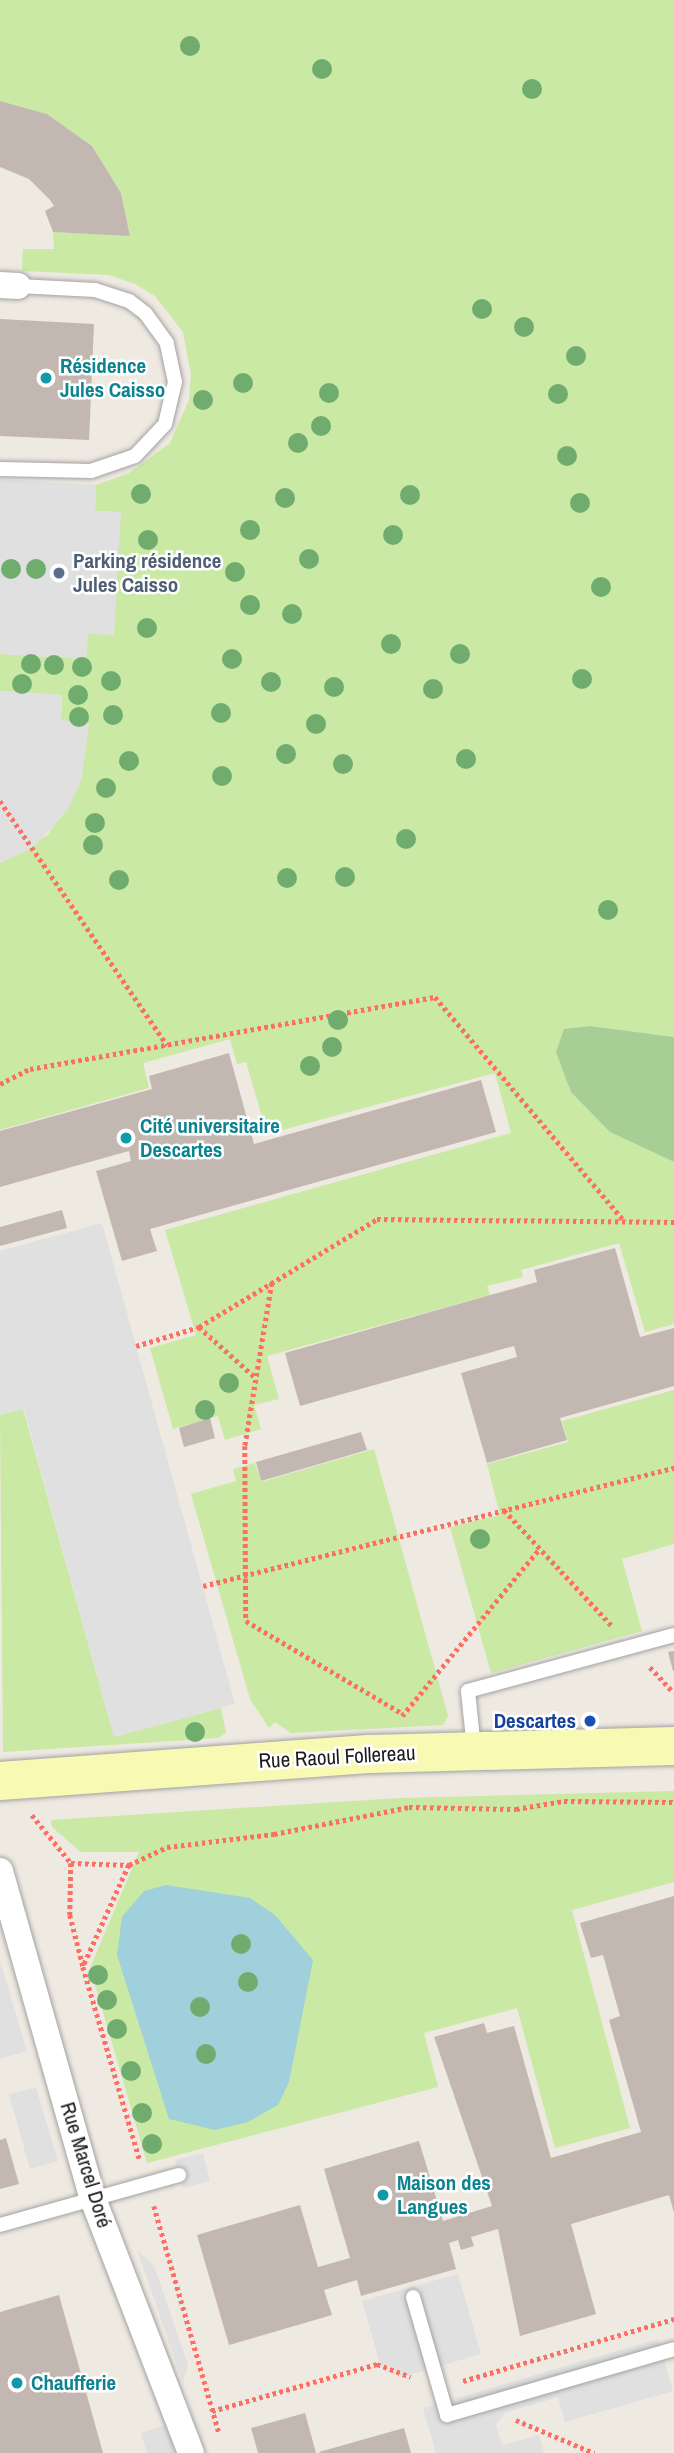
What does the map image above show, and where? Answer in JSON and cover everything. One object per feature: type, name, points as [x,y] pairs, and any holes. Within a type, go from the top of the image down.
[{"type":"street","name":"Rue Raoul Follereau","points":[[0,1781],[371,1754],[474,1749],[674,1746]]},
{"type":"street","name":"Rue Marcel Doré","points":[[0,1871],[93,2199],[180,2417],[191,2453]]},
{"type":"lane","points":[[0,468],[91,471],[125,461],[154,440],[165,424],[175,382],[167,343],[145,313],[129,301],[94,290],[9,285]]},
{"type":"lane","points":[[474,1749],[468,1691],[674,1635]]},
{"type":"lane","points":[[0,2225],[179,2175]]},
{"type":"lane","points":[[413,2297],[447,2414],[674,2349]]},
{"type":"path","points":[[0,801],[167,1045]]},
{"type":"path","points":[[0,1084],[30,1069],[435,997],[625,1222]]},
{"type":"path","points":[[136,1346],[199,1327],[377,1219],[674,1222]]},
{"type":"path","points":[[272,1282],[244,1446],[246,1621],[403,1714]]},
{"type":"path","points":[[199,1327],[256,1378]]},
{"type":"path","points":[[203,1586],[245,1573],[674,1468]]},
{"type":"path","points":[[504,1510],[674,1693]]},
{"type":"path","points":[[371,1754],[540,1548]]},
{"type":"path","points":[[71,1863],[129,1865],[167,1847],[274,1834],[409,1807],[516,1809],[564,1801],[674,1802]]},
{"type":"path","points":[[21,1816],[46,1814]]},
{"type":"path","points":[[32,1815],[71,1863],[70,1914],[83,1967]]},
{"type":"path","points":[[439,2388],[674,2319]]},
{"type":"path","points":[[180,2417],[377,2364]]},
{"type":"green space","points":[[0,0],[674,0],[674,1037],[590,1026],[565,1029],[556,1052],[610,1132],[674,1162],[674,1324],[645,1332],[619,1243],[521,1270],[523,1277],[487,1286],[490,1295],[267,1356],[279,1399],[254,1405],[261,1429],[225,1440],[218,1416],[173,1429],[150,1348],[196,1335],[165,1230],[511,1133],[495,1073],[267,1134],[246,1062],[237,1064],[230,1039],[143,1063],[149,1088],[0,1130],[0,863],[48,835],[81,780],[89,723],[61,721],[62,695],[0,691],[0,654],[86,659],[88,634],[121,512],[95,511],[96,485],[129,473],[170,443],[189,400],[191,375],[183,332],[155,296],[135,284],[109,275],[22,271],[23,249],[54,249],[53,232],[130,235],[121,193],[92,146],[47,114],[0,101]]},
{"type":"green space","points":[[590,1026],[674,1037],[674,1162],[610,1132],[571,1092],[556,1052],[564,1029]]},
{"type":"green space","points":[[674,1390],[674,1544],[622,1559],[642,1631],[491,1673],[450,1527],[500,1515],[487,1464],[568,1442],[562,1421]]},
{"type":"green space","points":[[23,1409],[114,1737],[221,1708],[226,1733],[218,1738],[3,1752],[0,1415]]},
{"type":"green space","points":[[374,1449],[448,1716],[443,1725],[291,1733],[275,1722],[269,1728],[250,1699],[191,1494],[236,1481],[233,1469],[255,1463],[261,1482]]},
{"type":"green space","points":[[674,1791],[674,1882],[572,1910],[630,2128],[555,2148],[517,2008],[424,2033],[438,2087],[147,2163],[90,1968],[139,1852],[81,1852],[52,1827],[51,1820],[400,1798]]},
{"type":"shaded area","name":"Parking résidence Jules Caisso","points":[[0,479],[96,485],[95,511],[121,512],[114,635],[88,634],[86,659],[0,654]]},
{"type":"shaded area","points":[[0,691],[62,695],[61,720],[89,723],[81,780],[68,810],[33,848],[0,863]]},
{"type":"shaded area","points":[[102,1223],[235,1704],[114,1737],[24,1409],[0,1415],[0,1251]]},
{"type":"shaded area","points":[[0,1961],[27,2051],[0,2059]]},
{"type":"shaded area","points":[[36,2088],[58,2161],[30,2169],[9,2094]]},
{"type":"shaded area","points":[[203,2153],[210,2181],[183,2188],[175,2160]]},
{"type":"shaded area","points":[[137,2250],[154,2266],[188,2365],[183,2382]]},
{"type":"shaded area","points":[[458,2274],[481,2354],[402,2377],[381,2367],[362,2301]]},
{"type":"shaded area","points":[[658,2339],[673,2391],[565,2422],[558,2397],[504,2413],[496,2425],[502,2445],[539,2435],[544,2453],[436,2453],[423,2408]]},
{"type":"shaded area","points":[[167,2425],[175,2453],[147,2453],[141,2433]]},
{"type":"water","points":[[166,1885],[250,1898],[275,1915],[313,1960],[289,2082],[278,2105],[248,2122],[215,2130],[169,2119],[117,1955],[122,1917],[144,1891]]},
{"type":"building","points":[[0,101],[47,114],[92,146],[121,193],[130,236],[53,232],[45,211],[54,206],[50,200],[29,179],[0,167]]},
{"type":"building","name":"Résidence Jules Caisso","points":[[0,319],[94,324],[89,440],[0,436]]},
{"type":"building","name":"Cité universitaire Descartes","points":[[229,1053],[254,1144],[481,1080],[496,1132],[150,1229],[157,1251],[122,1261],[96,1171],[131,1161],[129,1151],[0,1187],[0,1131],[152,1089],[149,1076]]},
{"type":"building","points":[[62,1210],[67,1228],[0,1246],[0,1227]]},
{"type":"building","points":[[615,1248],[640,1337],[674,1328],[674,1386],[560,1418],[567,1440],[487,1463],[461,1373],[517,1357],[514,1346],[300,1406],[285,1353],[537,1282],[534,1270]]},
{"type":"building","points":[[210,1418],[215,1438],[184,1447],[179,1428]]},
{"type":"building","points":[[361,1432],[367,1450],[261,1481],[256,1462]]},
{"type":"building","points":[[674,1651],[674,1671],[673,1671],[668,1652]]},
{"type":"building","points":[[674,1896],[674,2213],[669,2195],[571,2224],[596,2314],[520,2336],[498,2229],[471,2237],[474,2246],[461,2250],[458,2240],[449,2243],[456,2269],[361,2296],[357,2280],[324,2290],[332,2315],[229,2345],[197,2235],[300,2205],[318,2267],[350,2258],[324,2169],[419,2141],[443,2221],[492,2206],[434,2037],[484,2023],[487,2033],[514,2026],[551,2158],[641,2132],[609,2020],[620,2016],[603,1955],[591,1958],[580,1923]]},
{"type":"building","points":[[6,2138],[19,2184],[0,2189],[0,2140]]},
{"type":"building","points":[[59,2295],[103,2453],[0,2453],[0,2312]]},
{"type":"building","points":[[305,2413],[316,2453],[258,2453],[251,2428]]},
{"type":"building","points":[[404,2428],[411,2453],[319,2452]]},
{"type":"place","name":"Résidence Jules Caisso","points":[[46,378]]},
{"type":"place","name":"Parking résidence Jules Caisso","points":[[59,573]]},
{"type":"place","name":"Cité universitaire Descartes","points":[[126,1138]]},
{"type":"place","name":"Descartes","points":[[590,1721]]},
{"type":"place","name":"Maison des Langues","points":[[383,2195]]},
{"type":"place","name":"Chaufferie","points":[[17,2383]]}]
